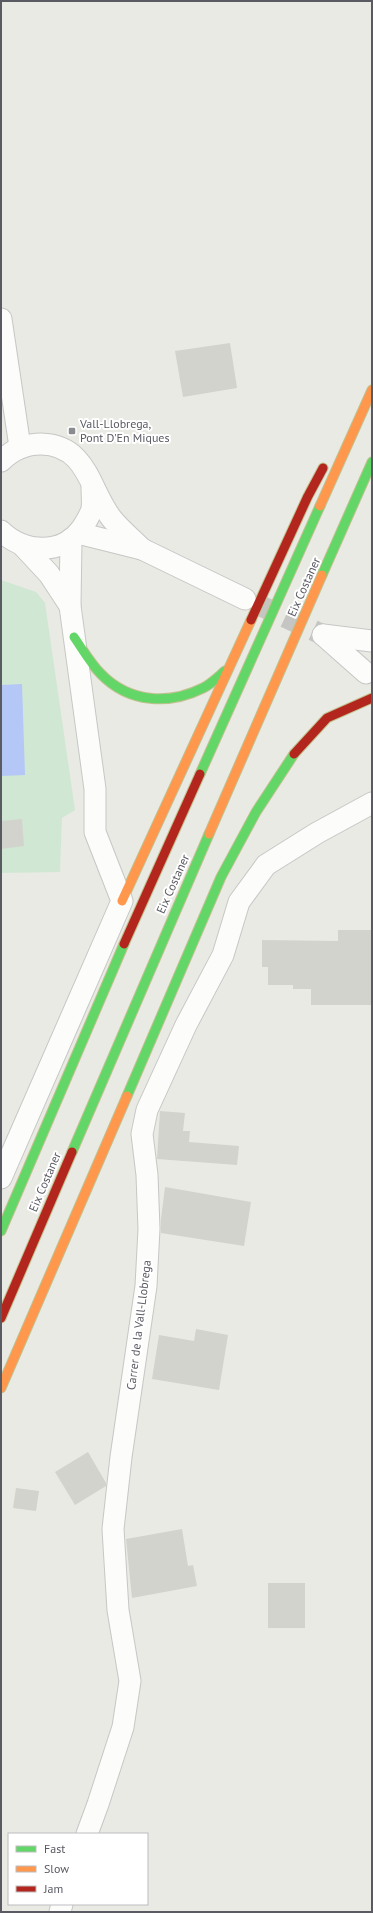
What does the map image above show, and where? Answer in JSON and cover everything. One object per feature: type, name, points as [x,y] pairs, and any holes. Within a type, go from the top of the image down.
[{"type":"highway","points":[[342,434],[372,380]]},
{"type":"highway","points":[[1,1231],[110,976],[372,390]]},
{"type":"highway","points":[[122,902],[308,496],[327,462]]},
{"type":"highway","name":"Eix Costaner","points":[[1,1318],[142,986],[372,462]]},
{"type":"highway","points":[[74,638],[105,678],[122,691],[141,698],[158,700],[182,697],[204,687],[228,669]]},
{"type":"highway","points":[[1,1388],[221,877],[256,812],[291,758],[327,718],[372,698]]},
{"type":"street","points":[[1,319],[20,447]]},
{"type":"street","points":[[1,462],[9,454],[20,447],[42,444],[63,448],[73,455],[86,470],[92,487],[112,519],[142,549]]},
{"type":"street","points":[[1,531],[10,539],[23,546],[36,549],[48,548],[75,536],[86,522],[92,509],[92,487]]},
{"type":"street","points":[[75,536],[142,549],[245,599]]},
{"type":"street","points":[[1,1178],[122,902],[96,832],[95,789],[70,606],[75,536]]},
{"type":"street","points":[[23,546],[49,574],[70,606]]},
{"type":"street","points":[[369,681],[323,635],[372,641]]},
{"type":"street","points":[[369,681],[366,662],[372,650]]},
{"type":"street","name":"Carrer de la Vall-Llobrega","points":[[87,1833],[123,1727],[130,1682],[118,1610],[113,1529],[121,1457],[146,1286],[149,1230],[147,1175],[142,1134],[147,1110],[186,1025],[222,955],[239,902],[266,865],[317,833],[372,803]]},
{"type":"green space","points":[[1,580],[36,592],[45,603],[75,810],[62,818],[60,872],[1,873]]},
{"type":"water","points":[[22,684],[25,775],[1,776],[1,685]]},
{"type":"building","points":[[230,343],[237,388],[183,397],[175,351]]},
{"type":"building","points":[[22,819],[24,846],[1,849],[1,821]]},
{"type":"building","points":[[338,930],[372,930],[372,1005],[311,1005],[311,989],[293,989],[293,985],[268,985],[268,967],[262,967],[262,940],[338,941]]},
{"type":"building","points":[[160,1111],[185,1113],[183,1131],[190,1131],[189,1142],[239,1146],[237,1165],[157,1159]]},
{"type":"building","points":[[165,1187],[251,1202],[244,1246],[161,1233],[161,1219]]},
{"type":"building","points":[[196,1329],[228,1335],[219,1390],[152,1379],[159,1335],[194,1341]]},
{"type":"building","points":[[88,1452],[106,1483],[106,1486],[75,1505],[55,1472]]},
{"type":"building","points":[[16,1488],[39,1491],[36,1511],[13,1508]]},
{"type":"building","points":[[182,1529],[188,1566],[193,1565],[197,1586],[132,1598],[126,1539]]},
{"type":"building","points":[[268,1583],[305,1583],[305,1628],[268,1628]]},
{"type":"tunnel","points":[[257,604],[323,635]]},
{"type":"traffic: fast","points":[[322,575],[372,462]]},
{"type":"traffic: fast","points":[[200,774],[320,506]]},
{"type":"traffic: fast","points":[[74,637],[90,661],[101,674],[112,684],[137,696],[163,699],[177,697],[206,686],[225,671]]},
{"type":"traffic: fast","points":[[127,1096],[221,877],[256,812],[294,754]]},
{"type":"traffic: fast","points":[[72,1152],[209,834]]},
{"type":"traffic: fast","points":[[1,1231],[124,944]]},
{"type":"traffic: slow","points":[[320,506],[372,390]]},
{"type":"traffic: slow","points":[[209,834],[322,575]]},
{"type":"traffic: slow","points":[[122,901],[251,620]]},
{"type":"traffic: slow","points":[[1,1388],[127,1096]]},
{"type":"traffic: jam","points":[[251,620],[308,496],[323,468]]},
{"type":"traffic: jam","points":[[294,754],[327,718],[372,698]]},
{"type":"traffic: jam","points":[[124,944],[200,774]]},
{"type":"traffic: jam","points":[[1,1318],[72,1152]]},
{"type":"place","name":"Vall-Llobrega, Pont D'En Miques","points":[[72,431]]}]
